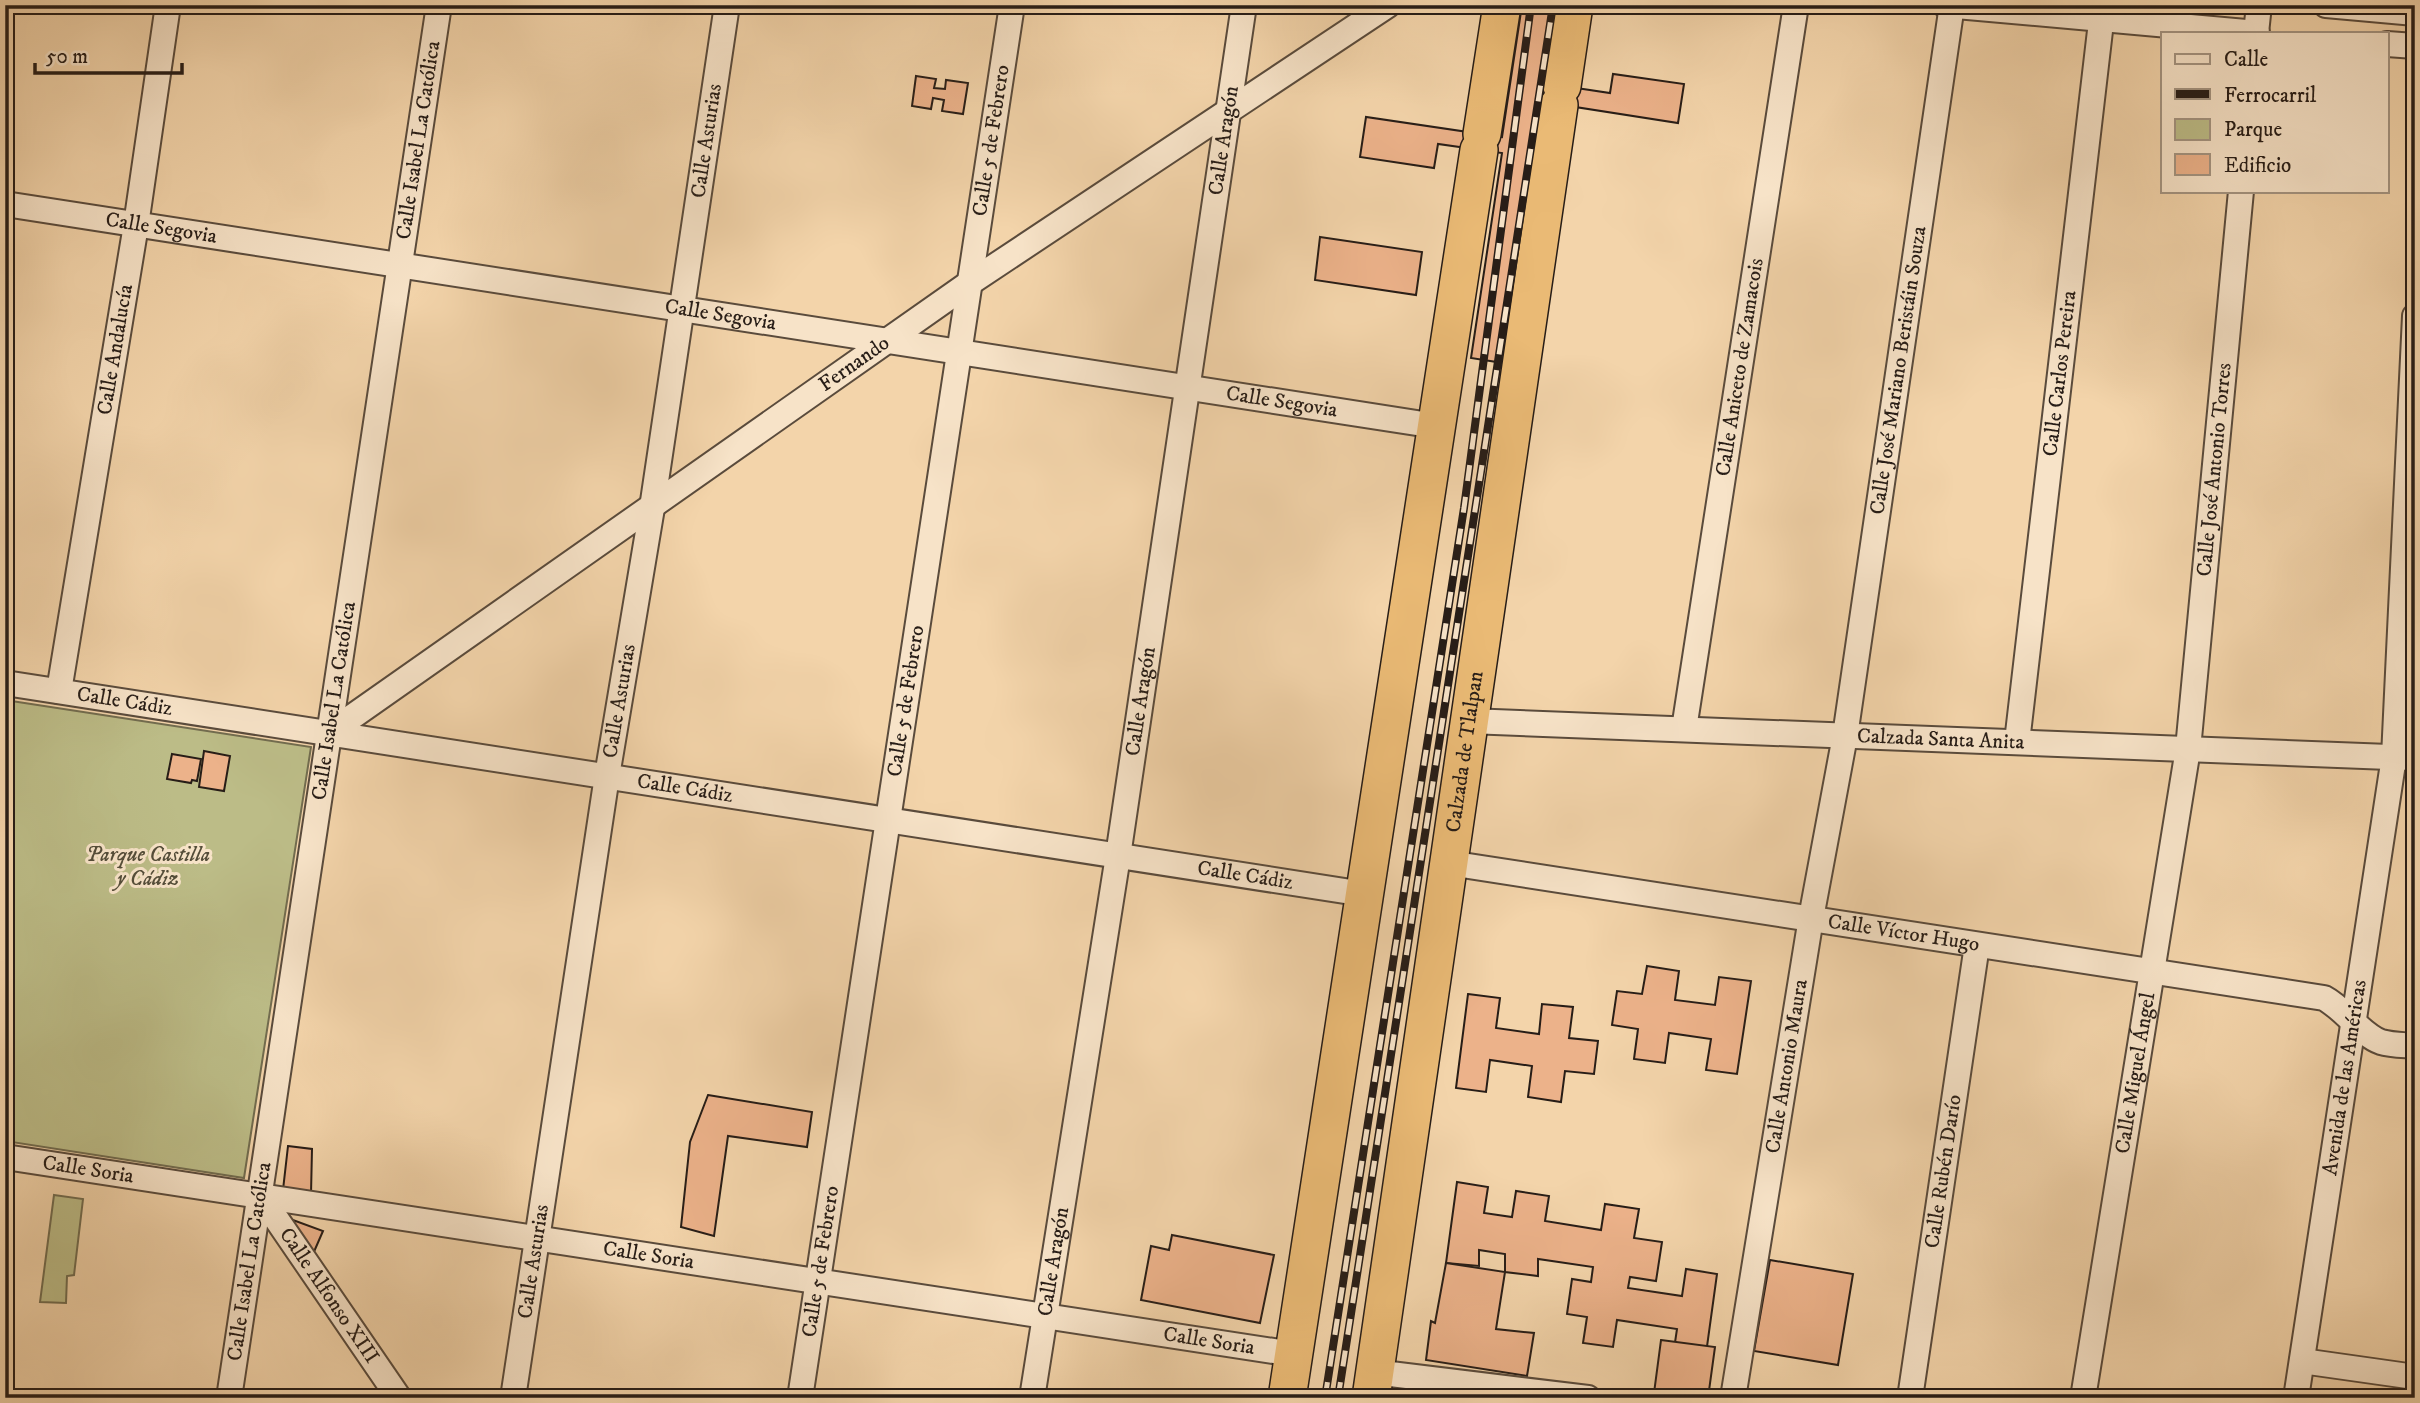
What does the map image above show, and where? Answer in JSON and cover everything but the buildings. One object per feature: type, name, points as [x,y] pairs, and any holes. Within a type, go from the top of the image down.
[{"type":"highway","points":[[1287,1398],[1502,5]]},
{"type":"highway","name":"Calzada de Tlalpan","points":[[1373,1385],[1574,5]]},
{"type":"street","name":"Calle Andalucía","points":[[58,691],[136,225],[168,5]]},
{"type":"street","name":"Calle Isabel La Católica","points":[[229,1398],[439,5]]},
{"type":"street","name":"Calle Asturias","points":[[513,1398],[607,776],[652,508],[727,5]]},
{"type":"street","name":"Calle 5 de Febrero","points":[[800,1398],[1012,5]]},
{"type":"street","name":"Calle Aragón","points":[[1032,1398],[1118,856],[1244,5]]},
{"type":"street","name":"Fernando","points":[[329,733],[968,284],[1388,5]]},
{"type":"street","name":"Calle Aniceto de Zamacois","points":[[1684,729],[1796,5]]},
{"type":"street","points":[[1945,5],[2102,13],[2248,32]]},
{"type":"street","points":[[2256,32],[2259,5]]},
{"type":"street","points":[[2326,5],[2415,13]]},
{"type":"street","name":"Calle José Mariano Beristáin Souza","points":[[1845,736],[1952,6]]},
{"type":"street","name":"Calle Carlos Pereira","points":[[2017,742],[2102,13]]},
{"type":"street","points":[[2388,44],[2415,46]]},
{"type":"street","name":"Calle José Antonio Torres","points":[[2188,749],[2241,192]]},
{"type":"street","name":"Calle Segovia","points":[[5,205],[1436,426]]},
{"type":"street","name":"Avenida de las Américas","points":[[2296,1398],[2354,1019],[2404,757],[2415,316]]},
{"type":"street","name":"Calle Cádiz","points":[[5,683],[1364,894]]},
{"type":"street","name":"Calzada Santa Anita","points":[[1469,721],[2404,757]]},
{"type":"street","name":"Calle Antonio Maura","points":[[1733,1398],[1811,918],[1845,736]]},
{"type":"street","name":"Calle Miguel Ángel","points":[[2083,1398],[2188,749]]},
{"type":"street","name":"Calle Víctor Hugo","points":[[1448,863],[2324,998],[2354,1019],[2367,1034],[2382,1042],[2415,1046]]},
{"type":"street","name":"Calle Rubén Darío","points":[[1910,1398],[1977,945]]},
{"type":"street","name":"Calle Soria","points":[[5,1157],[1293,1354]]},
{"type":"street","name":"Calle Alfonso XIII","points":[[260,1195],[400,1398]]},
{"type":"street","points":[[2302,1361],[2415,1377]]},
{"type":"street","points":[[1373,1385],[1588,1398]]},
{"type":"green space","name":"Parque Castilla y Cádiz","points":[[5,700],[311,747],[244,1178],[5,1141]]},
{"type":"green space","points":[[54,1195],[83,1199],[74,1275],[67,1276],[66,1303],[40,1302]]},
{"type":"railway","points":[[1325,1398],[1464,508],[1531,5]]},
{"type":"railway","points":[[1338,1398],[1553,5]]}]
